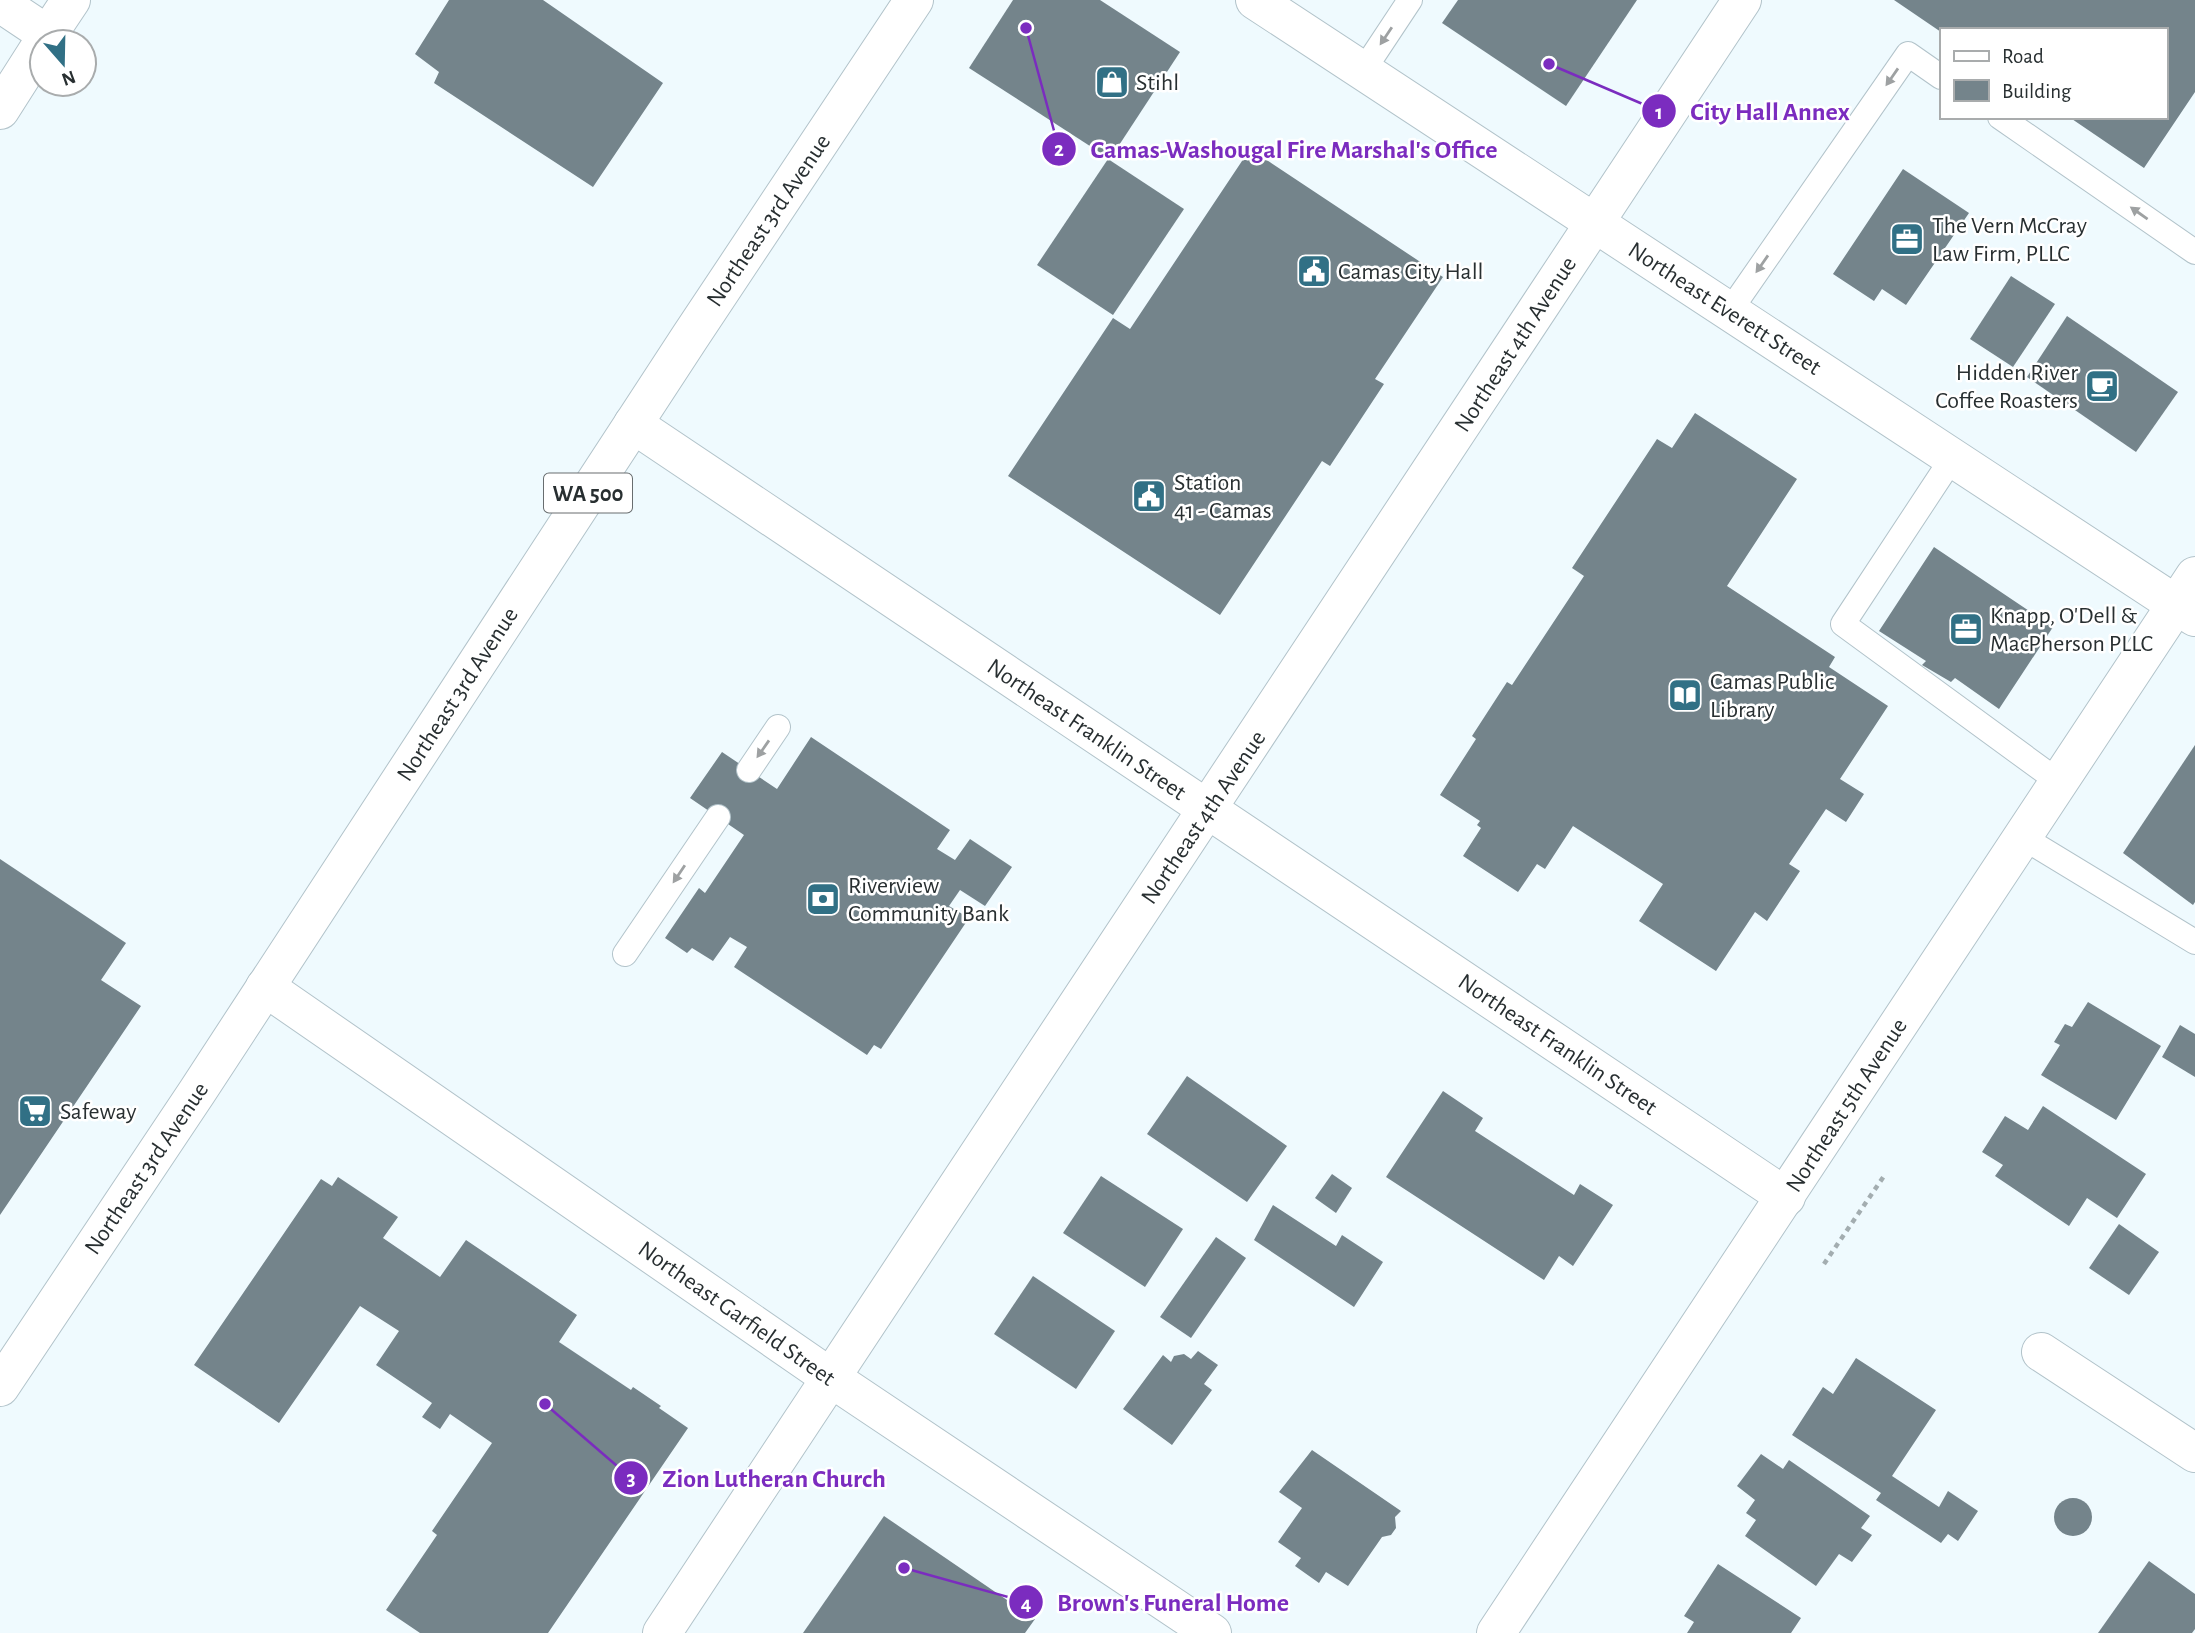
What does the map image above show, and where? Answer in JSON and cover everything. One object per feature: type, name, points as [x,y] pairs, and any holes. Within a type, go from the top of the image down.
[{"type":"street","points":[[52,28],[71,0]]},
{"type":"street","name":"Northeast 3rd Avenue","points":[[0,1387],[197,1093],[633,424],[914,0]]},
{"type":"street","name":"Northeast Everett Street","points":[[1255,0],[1953,457],[2189,599]]},
{"type":"street","name":"Northeast 4th Avenue","points":[[662,1633],[1742,0]]},
{"type":"street","points":[[0,3],[30,28]]},
{"type":"street","points":[[0,110],[28,65]]},
{"type":"street","name":"Northeast Franklin Street","points":[[633,424],[1786,1196]]},
{"type":"street","name":"Northeast 5th Avenue","points":[[1496,1633],[2022,837],[2189,599]]},
{"type":"street","name":"Northeast Garfield Street","points":[[265,987],[831,1378],[1212,1633]]},
{"type":"street","points":[[2041,1352],[2195,1452]]},
{"type":"lane","points":[[1363,71],[1410,0]]},
{"type":"lane","points":[[1729,312],[1908,54],[1940,76]]},
{"type":"lane","points":[[2003,119],[2195,252]]},
{"type":"lane","points":[[1953,457],[1843,624],[2059,782]]},
{"type":"lane","points":[[749,770],[778,727]]},
{"type":"lane","points":[[625,954],[718,817]]},
{"type":"lane","points":[[2022,837],[2195,942]]},
{"type":"path","points":[[1824,1265],[1884,1176]]},
{"type":"building","points":[[449,0],[543,0],[663,83],[593,187],[434,83],[439,72],[415,54]]},
{"type":"building","points":[[1013,0],[1100,0],[1180,52],[1110,159],[969,68]]},
{"type":"building","points":[[1458,0],[1637,0],[1566,106],[1442,23]]},
{"type":"building","points":[[1894,0],[2195,0],[2195,92],[2144,168],[2072,119],[2167,119],[2167,28],[1940,28],[1940,31]]},
{"type":"building","points":[[1250,149],[1443,277],[1375,379],[1384,384],[1330,466],[1322,461],[1220,615],[1008,476],[1113,318],[1130,329]]},
{"type":"building","points":[[1108,159],[1184,209],[1113,315],[1037,265]]},
{"type":"building","points":[[1903,169],[1969,213],[1906,305],[1882,289],[1874,301],[1833,274]]},
{"type":"building","points":[[2011,276],[2055,304],[2013,367],[1970,339]]},
{"type":"building","points":[[2067,316],[2178,392],[2136,452],[2027,377]]},
{"type":"building","name":"Camas Public Library","points":[[1695,413],[1797,479],[1727,586],[1835,657],[1829,667],[1888,706],[1840,779],[1864,794],[1846,822],[1826,809],[1789,864],[1800,871],[1767,921],[1755,912],[1716,971],[1639,921],[1663,884],[1573,826],[1545,869],[1537,864],[1518,892],[1463,856],[1481,828],[1477,825],[1480,821],[1440,795],[1476,739],[1472,736],[1507,682],[1512,685],[1584,576],[1572,568],[1657,439],[1672,448]]},
{"type":"building","name":"Knapp, O'Dell & MacPherson PLLC","points":[[1934,547],[2053,627],[1999,709],[1955,678],[1951,682],[1922,665],[1926,661],[1879,631]]},
{"type":"building","name":"Riverview Community Bank","points":[[811,737],[950,830],[937,849],[955,860],[970,839],[1012,867],[985,906],[960,890],[949,906],[969,918],[881,1049],[874,1045],[867,1055],[734,967],[747,947],[730,937],[713,961],[692,948],[687,953],[665,938],[699,888],[705,893],[744,835],[690,798],[722,752],[777,789]]},
{"type":"building","points":[[2195,745],[2195,902],[2193,905],[2123,853]]},
{"type":"building","name":"Safeway","points":[[0,859],[126,943],[101,980],[141,1006],[0,1215]]},
{"type":"building","points":[[2088,1002],[2161,1046],[2116,1120],[2041,1075],[2060,1045],[2054,1042],[2065,1024],[2072,1027]]},
{"type":"building","points":[[2180,1025],[2195,1034],[2195,1077],[2162,1057]]},
{"type":"building","points":[[1187,1076],[1287,1146],[1247,1202],[1147,1134]]},
{"type":"building","points":[[1443,1091],[1483,1118],[1475,1131],[1574,1195],[1580,1184],[1613,1205],[1573,1266],[1559,1256],[1544,1280],[1386,1177]]},
{"type":"building","points":[[2043,1106],[2146,1174],[2117,1218],[2087,1198],[2069,1226],[1995,1176],[2003,1165],[1982,1152],[2005,1116],[2028,1130]]},
{"type":"building","points":[[1332,1174],[1352,1188],[1336,1213],[1315,1198]]},
{"type":"building","points":[[1101,1176],[1183,1229],[1145,1287],[1063,1233]]},
{"type":"building","points":[[338,1177],[398,1217],[383,1238],[440,1277],[466,1240],[577,1315],[559,1342],[631,1390],[633,1387],[688,1428],[548,1633],[420,1633],[386,1610],[437,1535],[432,1531],[492,1443],[450,1414],[440,1429],[422,1417],[432,1403],[376,1365],[399,1331],[360,1306],[279,1423],[194,1365],[321,1179],[332,1186]]},
{"type":"building","points":[[1273,1205],[1336,1246],[1342,1235],[1383,1262],[1354,1307],[1254,1240]]},
{"type":"building","points":[[2119,1224],[2159,1252],[2129,1295],[2089,1268]]},
{"type":"building","points":[[1216,1237],[1246,1258],[1191,1338],[1160,1317]]},
{"type":"building","points":[[1033,1276],[1115,1331],[1076,1389],[994,1334]]},
{"type":"building","points":[[1198,1351],[1218,1365],[1204,1384],[1212,1390],[1172,1445],[1123,1409],[1163,1355],[1171,1362],[1174,1356],[1184,1354],[1191,1359]]},
{"type":"building","points":[[1856,1358],[1936,1410],[1892,1476],[1939,1507],[1948,1491],[1978,1511],[1958,1541],[1948,1534],[1941,1543],[1876,1500],[1881,1493],[1792,1435],[1823,1387],[1833,1394]]},
{"type":"building","points":[[1312,1450],[1401,1511],[1395,1517],[1396,1528],[1391,1535],[1382,1537],[1348,1586],[1326,1572],[1319,1583],[1295,1566],[1301,1558],[1278,1542],[1302,1508],[1279,1492]]},
{"type":"building","points":[[1761,1454],[1783,1469],[1789,1460],[1870,1516],[1861,1528],[1872,1535],[1852,1562],[1839,1554],[1816,1586],[1745,1536],[1756,1520],[1746,1513],[1755,1500],[1737,1486]]},
{"type":"building","points":[[2073,1498],[2087,1503],[2092,1517],[2087,1531],[2073,1536],[2059,1531],[2054,1517],[2059,1503]]},
{"type":"building","points":[[884,1516],[1035,1619],[1025,1633],[803,1633]]},
{"type":"building","points":[[2149,1561],[2195,1594],[2195,1629],[2192,1633],[2098,1633]]},
{"type":"building","points":[[1718,1564],[1801,1618],[1791,1633],[1687,1633],[1694,1622],[1684,1616]]},
{"type":"place","name":"Camas-Washougal Fire Marshal's Office","points":[[1026,28]]},
{"type":"place","name":"City Hall Annex","points":[[1549,64]]},
{"type":"place","name":"Stihl","points":[[1112,82]]},
{"type":"place","name":"The Vern McCray Law Firm, PLLC","points":[[1907,239]]},
{"type":"place","name":"Camas City Hall","points":[[1314,271]]},
{"type":"place","name":"Hidden River Coffee Roasters","points":[[2102,386]]},
{"type":"place","name":"Station 41 - Camas","points":[[1149,496]]},
{"type":"place","name":"Knapp, O'Dell & MacPherson PLLC","points":[[1966,629]]},
{"type":"place","name":"Camas Public Library","points":[[1685,695]]},
{"type":"place","name":"Riverview Community Bank","points":[[823,899]]},
{"type":"place","name":"Safeway","points":[[35,1111]]},
{"type":"place","name":"Zion Lutheran Church","points":[[545,1404]]},
{"type":"place","name":"Brown's Funeral Home","points":[[904,1568]]}]
